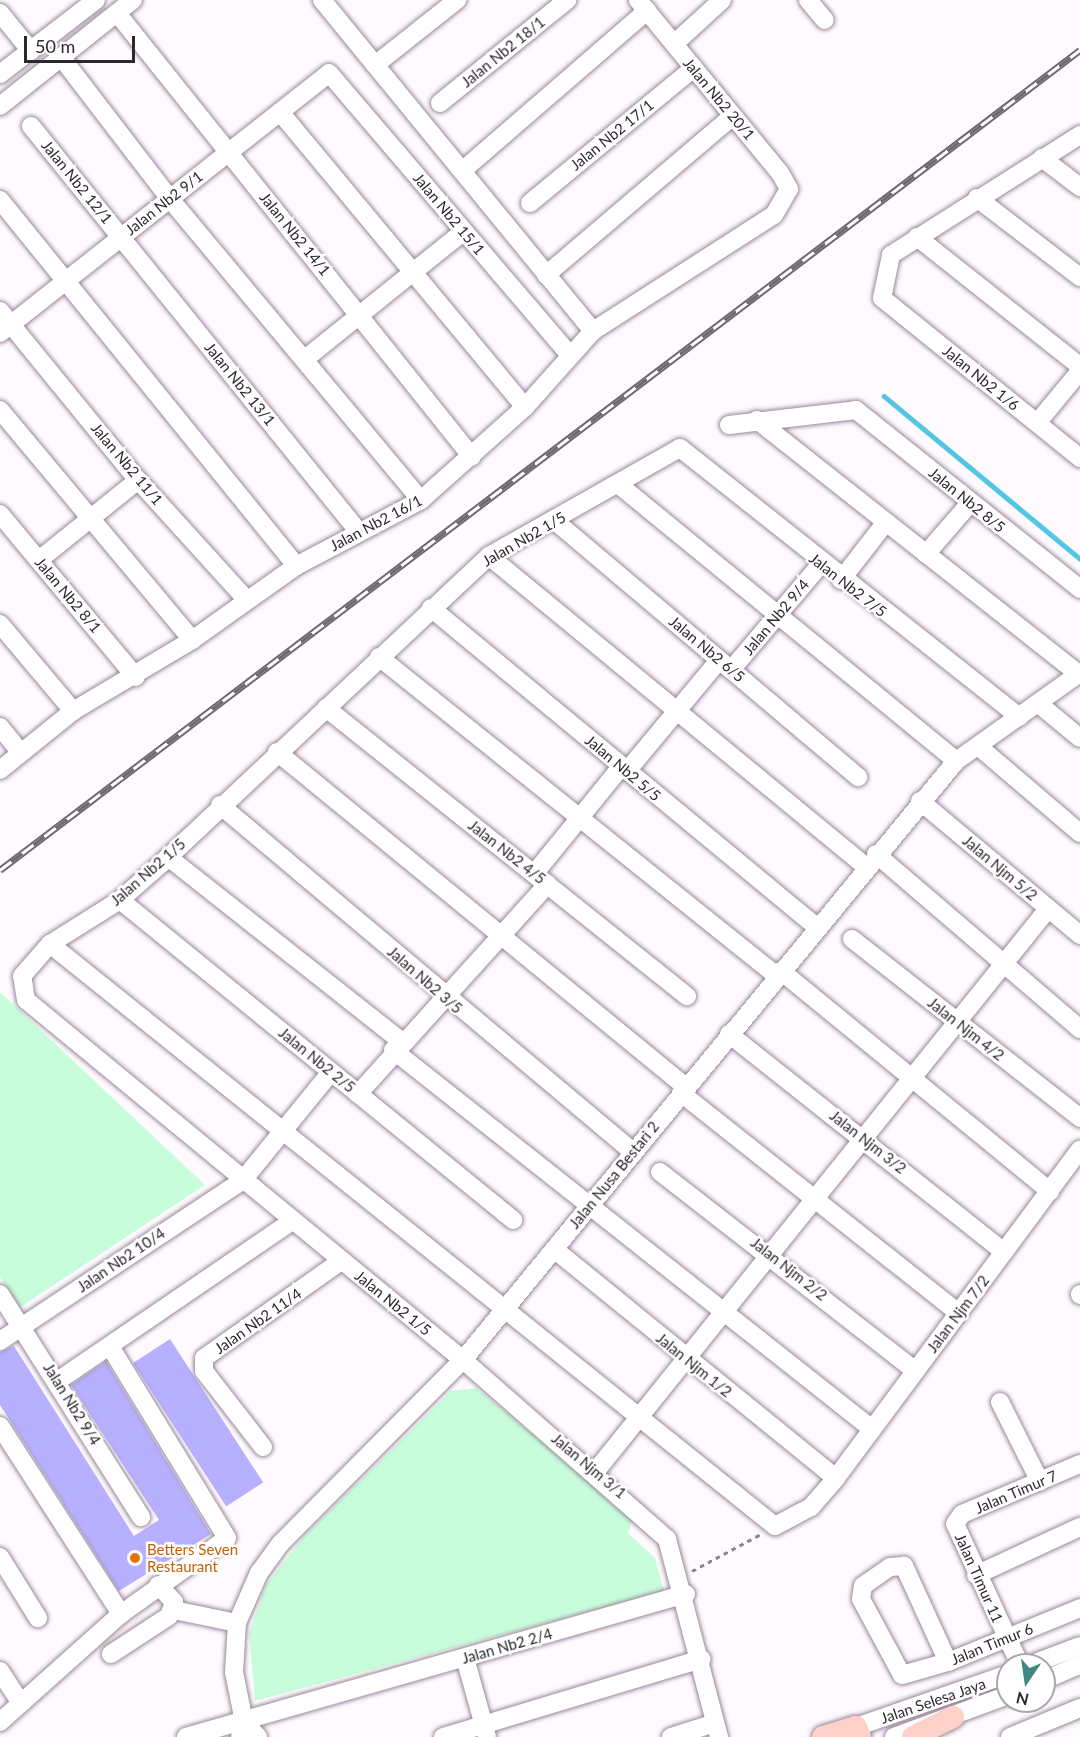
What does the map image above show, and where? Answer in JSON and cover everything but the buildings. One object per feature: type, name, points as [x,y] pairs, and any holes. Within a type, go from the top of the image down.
[{"type":"main road","points":[[913,1737],[953,1717]]},
{"type":"street","points":[[0,74],[96,0]]},
{"type":"street","points":[[0,106],[133,0]]},
{"type":"street","points":[[322,0],[593,331]]},
{"type":"street","points":[[375,65],[457,0]]},
{"type":"street","name":"Jalan Nb2 18/1","points":[[440,103],[567,0]]},
{"type":"street","points":[[674,44],[722,0]]},
{"type":"street","points":[[808,0],[825,20]]},
{"type":"street","points":[[462,171],[642,6]]},
{"type":"street","name":"Jalan Nb2 20/1","points":[[642,6],[780,173],[789,189],[783,202]]},
{"type":"street","points":[[0,13],[31,51]]},
{"type":"street","name":"Jalan Nb2 14/1","points":[[117,13],[472,457]]},
{"type":"street","points":[[61,57],[170,199],[421,500]]},
{"type":"street","name":"Jalan Nb2 17/1","points":[[530,203],[694,68]]},
{"type":"street","name":"Jalan Nb2 9/1","points":[[4,323],[65,282],[329,73]]},
{"type":"street","name":"Jalan Nb2 15/1","points":[[329,73],[570,355]]},
{"type":"street","points":[[280,112],[525,407]]},
{"type":"street","points":[[546,275],[734,116]]},
{"type":"street","name":"Jalan Nb2 12/1","points":[[31,126],[122,237]]},
{"type":"street","points":[[1080,135],[917,237],[1080,366]]},
{"type":"street","points":[[1042,158],[1080,188]]},
{"type":"street","points":[[977,198],[1080,277]]},
{"type":"street","points":[[0,200],[296,566]]},
{"type":"street","name":"Jalan Nb2 16/1","points":[[0,770],[73,711],[136,677],[296,566],[358,531],[421,500],[472,457],[525,407],[593,331],[774,215],[783,202]]},
{"type":"street","points":[[305,359],[463,231]]},
{"type":"street","name":"Jalan Nb2 13/1","points":[[122,237],[358,531]]},
{"type":"street","name":"Jalan Nb2 1/6","points":[[917,237],[891,255],[882,298],[1080,458]]},
{"type":"street","name":"Jalan Nb2 11/1","points":[[4,323],[138,480],[247,600]]},
{"type":"street","points":[[1037,423],[1080,371]]},
{"type":"street","points":[[0,410],[192,640]]},
{"type":"street","name":"Jalan Nb2 8/5","points":[[757,420],[856,410],[969,503],[1080,589]]},
{"type":"street","points":[[729,425],[757,420],[1079,674]]},
{"type":"street","name":"Jalan Nb2 1/5","points":[[463,1360],[26,1000],[22,976],[50,944],[120,900],[168,857],[220,805],[489,556],[555,521],[680,448]]},
{"type":"street","name":"Jalan Nb2 7/5","points":[[680,448],[840,580],[1019,717]]},
{"type":"street","points":[[39,560],[138,480]]},
{"type":"street","points":[[618,484],[776,617],[956,761]]},
{"type":"street","points":[[926,554],[969,503]]},
{"type":"street","name":"Jalan Nb2 8/1","points":[[0,514],[136,677]]},
{"type":"street","name":"Jalan Nb2 6/5","points":[[555,521],[858,777]]},
{"type":"street","points":[[840,580],[886,522]]},
{"type":"street","points":[[489,556],[675,714],[871,860],[1004,964],[1080,1029]]},
{"type":"street","name":"Jalan Nb2 9/4","points":[[358,1094],[442,996],[468,979],[503,938],[581,816],[675,714],[776,617],[821,564]]},
{"type":"street","name":"Jalan Nb2 5/5","points":[[431,608],[816,927]]},
{"type":"street","points":[[0,624],[73,711]]},
{"type":"street","points":[[379,657],[912,1078],[1050,1191]]},
{"type":"street","name":"Jalan Nusa Bestari 2","points":[[242,1730],[234,1672],[240,1606],[280,1543],[463,1360],[871,860],[956,761],[1039,705],[1079,674]]},
{"type":"street","points":[[1039,705],[1080,738]]},
{"type":"street","name":"Jalan Nb2 4/5","points":[[326,708],[687,996]]},
{"type":"street","points":[[0,728],[20,752]]},
{"type":"street","points":[[978,746],[1080,833]]},
{"type":"street","points":[[277,752],[814,1199],[959,1313]]},
{"type":"street","name":"Jalan Njm 5/2","points":[[920,801],[1080,935]]},
{"type":"street","name":"Jalan Nb2 3/5","points":[[220,805],[442,996],[633,1152]]},
{"type":"street","points":[[168,857],[589,1206],[722,1314],[872,1429]]},
{"type":"street","name":"Jalan Nb2 2/5","points":[[120,900],[513,1220]]},
{"type":"street","points":[[596,1472],[1048,909]]},
{"type":"street","name":"Jalan Njm 4/2","points":[[852,939],[1080,1118]]},
{"type":"street","points":[[50,944],[775,1526]]},
{"type":"street","name":"Jalan Njm 3/2","points":[[729,1034],[1004,1252]]},
{"type":"street","name":"Jalan Nb2 10/4","points":[[0,1341],[243,1180],[332,1072]]},
{"type":"street","name":"Jalan Njm 7/2","points":[[775,1526],[811,1507],[836,1478],[1080,1150]]},
{"type":"street","name":"Jalan Njm 2/2","points":[[660,1172],[771,1253],[916,1371]]},
{"type":"street","points":[[59,1380],[292,1221]]},
{"type":"street","name":"Jalan Njm 1/2","points":[[554,1249],[686,1359],[836,1478]]},
{"type":"street","name":"Jalan Nb2 11/4","points":[[263,1447],[204,1371],[204,1358],[341,1261]]},
{"type":"street","name":"Jalan Nb2 9/4","points":[[0,1294],[59,1380],[141,1517]]},
{"type":"street","points":[[0,1722],[19,1700],[121,1614],[158,1585],[227,1538],[110,1346]]},
{"type":"street","name":"Jalan Njm 3/1","points":[[463,1360],[596,1472],[667,1539],[683,1585]]},
{"type":"street","points":[[1000,1402],[1040,1482]]},
{"type":"street","points":[[0,1426],[121,1614]]},
{"type":"street","name":"Jalan Timur 7","points":[[955,1524],[962,1514],[1080,1464]]},
{"type":"street","name":"Jalan Timur 11","points":[[955,1524],[976,1575],[1014,1653]]},
{"type":"street","points":[[976,1575],[1080,1527]]},
{"type":"street","points":[[0,1557],[38,1618]]},
{"type":"street","name":"Jalan Timur 6","points":[[948,1662],[904,1566],[890,1567],[863,1586],[861,1599],[902,1675],[948,1662],[1080,1608]]},
{"type":"street","points":[[158,1585],[174,1610],[237,1623]]},
{"type":"street","points":[[671,1737],[717,1730],[683,1585]]},
{"type":"street","name":"Jalan Nb2 2/4","points":[[186,1737],[242,1730],[683,1585]]},
{"type":"street","points":[[111,1654],[174,1610]]},
{"type":"street","points":[[1056,1655],[1080,1646]]},
{"type":"street","points":[[465,1658],[486,1731]]},
{"type":"street","points":[[443,1737],[486,1731],[700,1659]]},
{"type":"street","points":[[1056,1675],[1080,1665]]},
{"type":"street","points":[[0,1671],[19,1700]]},
{"type":"street","name":"Jalan Selesa Jaya","points":[[843,1734],[996,1678]]},
{"type":"street","name":"Jalan Selesa Jaya","points":[[894,1737],[996,1700]]},
{"type":"street","points":[[1010,1737],[1038,1731],[1080,1708]]},
{"type":"street","points":[[242,1730],[258,1737]]},
{"type":"path","points":[[683,1585],[775,1526]]},
{"type":"green space","points":[[0,992],[205,1185],[19,1308],[0,1277]]},
{"type":"green space","points":[[476,1388],[634,1516],[628,1533],[655,1558],[664,1591],[255,1701],[249,1633],[266,1585],[306,1534],[451,1391]]},
{"type":"waterway","points":[[884,396],[1080,559]]},
{"type":"railway","points":[[0,870],[1080,50]]},
{"type":"place","name":"Betters Seven Restaurant","points":[[135,1558]]}]
